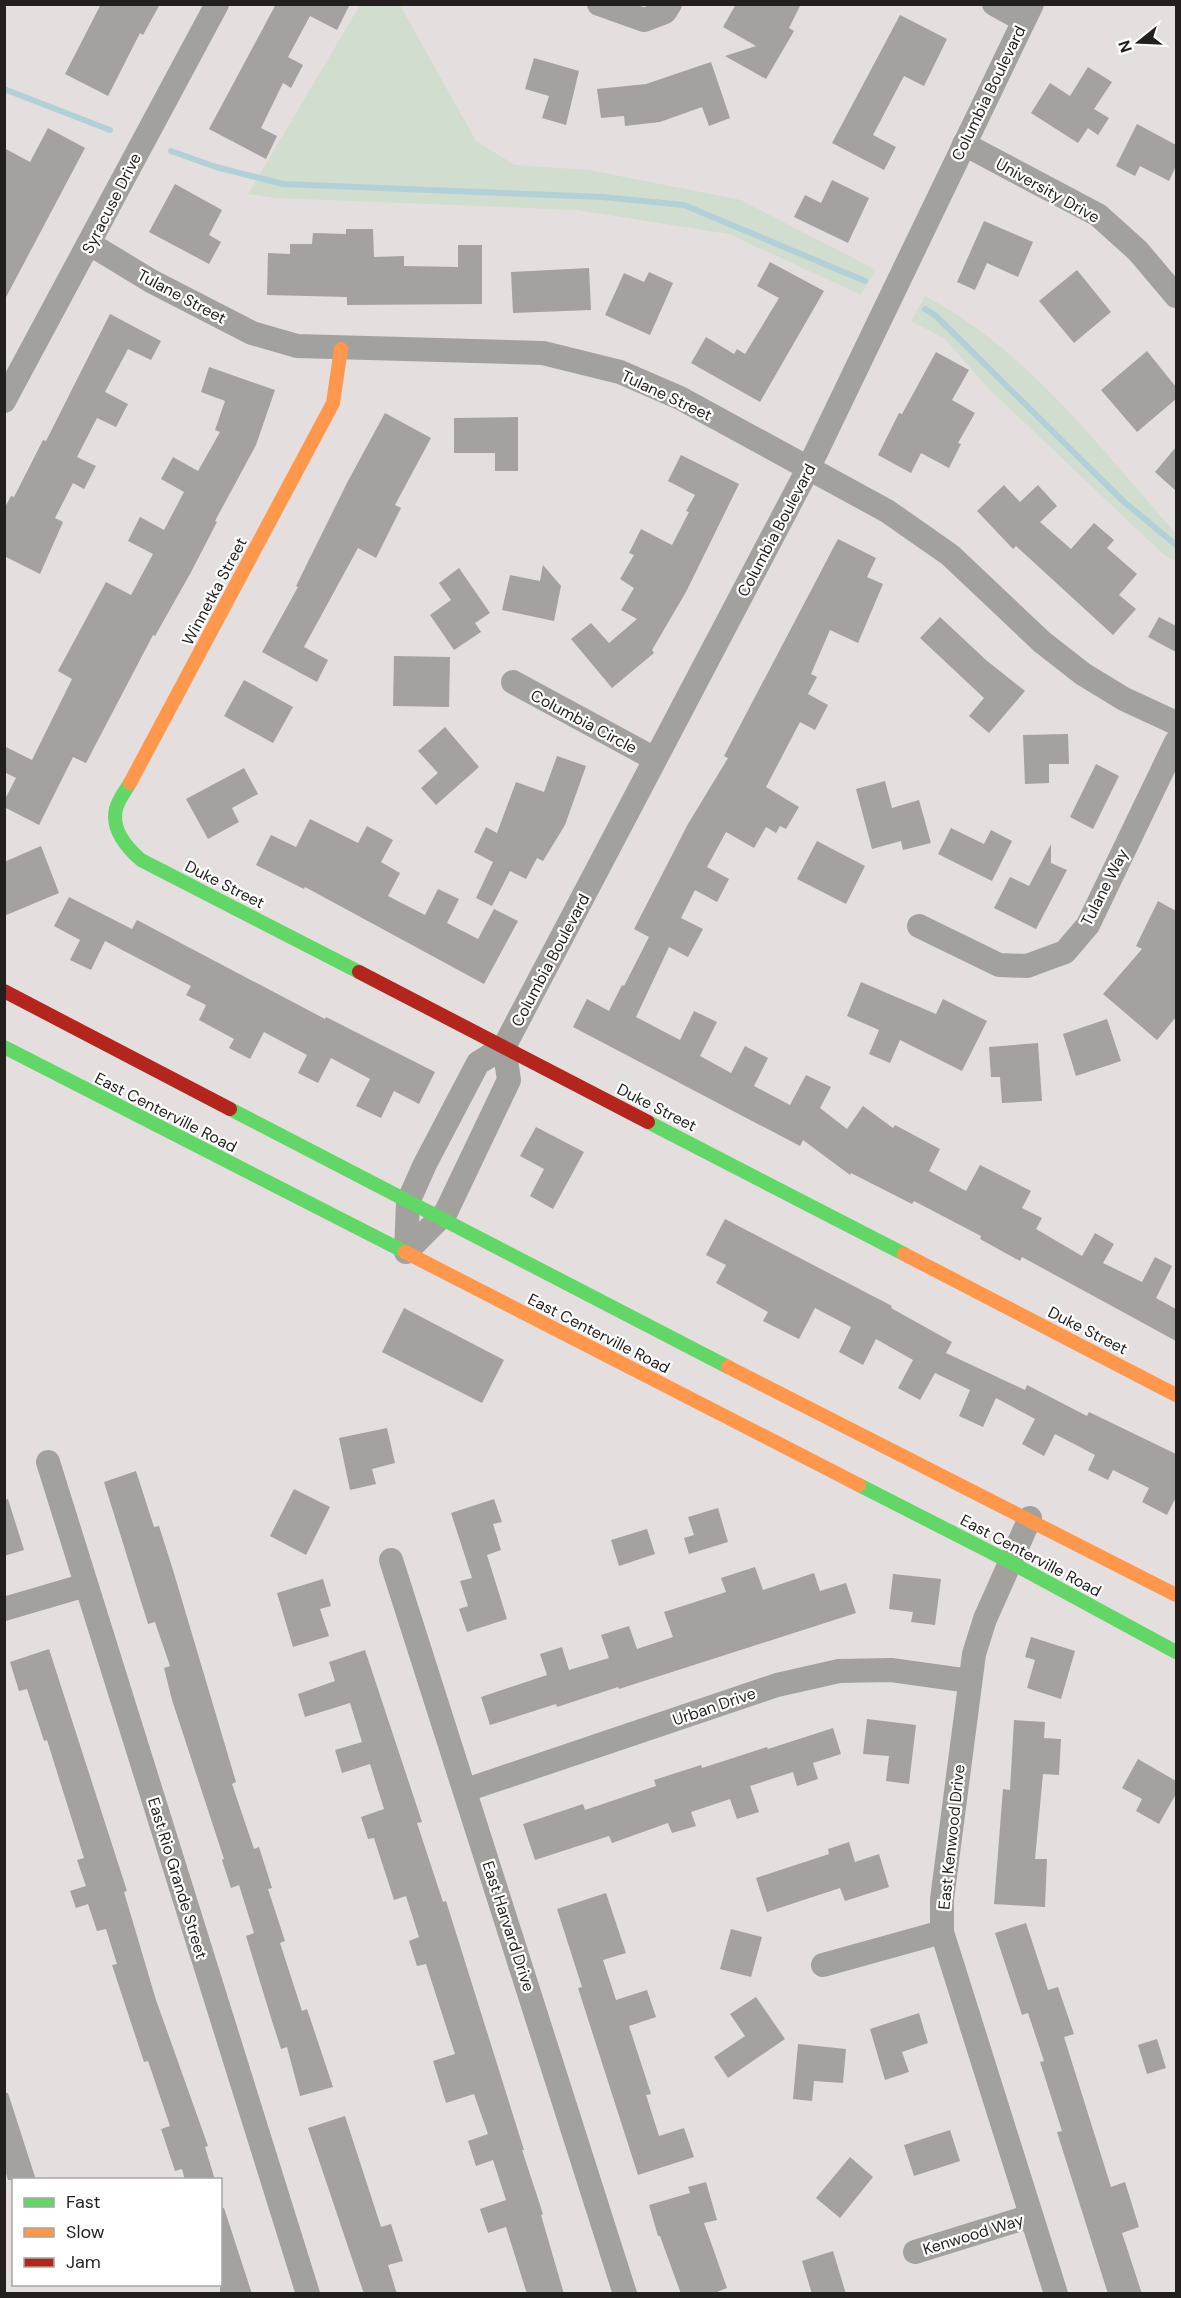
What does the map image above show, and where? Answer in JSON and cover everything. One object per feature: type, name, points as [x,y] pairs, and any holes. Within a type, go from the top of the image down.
[{"type":"main road","name":"Winnetka Street","points":[[124,846],[117,825],[116,809],[333,403],[341,349]]},
{"type":"main road","name":"Duke Street","points":[[124,846],[141,860],[1176,1395]]},
{"type":"main road","name":"East Centerville Road","points":[[4,991],[441,1220],[1030,1518],[1176,1595]]},
{"type":"main road","name":"East Centerville Road","points":[[4,1047],[1010,1562],[1176,1652]]},
{"type":"street","name":"Syracuse Drive","points":[[4,401],[90,244],[216,4]]},
{"type":"street","points":[[599,4],[644,20],[665,12],[670,4]]},
{"type":"street","points":[[994,4],[1027,12]]},
{"type":"street","name":"Columbia Boulevard","points":[[406,1252],[408,1202],[425,1164],[478,1063],[504,1047],[809,467],[1027,12]]},
{"type":"street","name":"University Drive","points":[[964,144],[1098,215],[1138,251],[1176,296]]},
{"type":"street","name":"Tulane Street","points":[[90,244],[151,281],[252,333],[297,346],[543,353],[620,372],[680,398],[887,511],[950,555],[1042,642],[1083,674],[1124,699],[1176,723]]},
{"type":"street","name":"Columbia Circle","points":[[513,682],[655,759]]},
{"type":"street","name":"Tulane Way","points":[[918,926],[999,964],[1028,966],[1065,952],[1088,925],[1176,742]]},
{"type":"street","name":"Columbia Boulevard","points":[[406,1252],[441,1220],[509,1080],[504,1047]]},
{"type":"street","name":"East Rio Grande Street","points":[[48,1462],[308,2294]]},
{"type":"street","name":"East Kenwood Drive","points":[[1030,1518],[985,1619],[974,1654],[942,1899],[942,1932],[1056,2294]]},
{"type":"street","name":"East Harvard Drive","points":[[391,1560],[625,2294]]},
{"type":"street","points":[[4,1609],[86,1585]]},
{"type":"street","name":"Urban Drive","points":[[466,1790],[777,1685],[839,1671],[891,1670],[970,1681]]},
{"type":"street","points":[[823,1965],[942,1932]]},
{"type":"street","name":"Kenwood Way","points":[[915,2252],[1031,2216]]},
{"type":"green space","points":[[360,5],[400,5],[476,141],[515,165],[589,170],[741,200],[876,270],[861,295],[729,234],[577,210],[276,198],[248,194]]},
{"type":"green space","points":[[925,296],[962,318],[997,344],[1061,403],[1176,534],[1176,561],[1164,555],[989,389],[945,339],[911,321]]},
{"type":"building","points":[[101,4],[160,4],[143,35],[140,33],[108,96],[65,74]]},
{"type":"building","points":[[276,4],[350,4],[337,30],[310,16],[288,57],[303,65],[291,88],[283,83],[261,128],[277,136],[266,159],[209,129]]},
{"type":"building","points":[[736,4],[801,4],[789,28],[794,31],[766,79],[725,56],[756,46],[723,27]]},
{"type":"building","points":[[900,15],[947,39],[924,86],[904,76],[873,135],[896,147],[884,170],[832,143]]},
{"type":"building","points":[[534,58],[579,71],[566,125],[542,118],[549,96],[525,89]]},
{"type":"building","points":[[711,62],[730,118],[709,126],[702,107],[660,122],[625,126],[624,116],[601,118],[597,89],[646,84]]},
{"type":"building","points":[[1088,67],[1112,82],[1094,109],[1109,118],[1098,135],[1088,128],[1078,143],[1031,113],[1050,83],[1070,96]]},
{"type":"building","points":[[1137,124],[1176,145],[1176,166],[1169,181],[1140,166],[1135,176],[1116,166]]},
{"type":"building","points":[[48,128],[85,148],[4,301],[4,148],[30,162]]},
{"type":"building","points":[[832,180],[869,198],[848,243],[794,217],[805,195],[821,203]]},
{"type":"building","points":[[175,184],[222,210],[209,235],[221,242],[209,264],[149,232]]},
{"type":"building","points":[[984,221],[1033,242],[1018,277],[987,263],[975,290],[957,282]]},
{"type":"building","points":[[346,229],[373,229],[374,257],[404,256],[404,266],[458,267],[458,245],[482,245],[482,304],[347,305],[347,297],[267,295],[268,253],[290,254],[290,244],[312,244],[313,233],[346,234]]},
{"type":"building","points":[[770,262],[824,291],[760,402],[691,363],[706,337],[734,354],[737,349],[745,354],[779,298],[757,286]]},
{"type":"building","points":[[589,268],[591,310],[513,313],[511,272]]},
{"type":"building","points":[[1077,270],[1111,312],[1074,343],[1039,301]]},
{"type":"building","points":[[649,272],[673,283],[650,335],[605,315],[624,273],[644,282]]},
{"type":"building","points":[[110,314],[161,341],[151,360],[128,349],[105,392],[128,404],[116,427],[97,418],[77,457],[96,466],[84,489],[73,483],[55,518],[63,522],[40,574],[4,556],[4,509],[11,496],[14,497],[43,440],[46,441]]},
{"type":"building","points":[[1147,351],[1176,387],[1176,399],[1137,432],[1101,390]]},
{"type":"building","points":[[936,352],[969,370],[952,400],[975,413],[958,443],[961,444],[949,468],[921,453],[911,473],[878,455],[899,413],[902,414]]},
{"type":"building","points":[[209,367],[275,390],[256,445],[215,521],[217,522],[190,574],[155,636],[153,635],[86,763],[73,757],[39,825],[4,807],[4,801],[16,778],[4,772],[4,746],[32,760],[72,679],[58,671],[106,582],[131,595],[153,554],[128,541],[140,517],[164,530],[184,492],[161,479],[173,457],[198,471],[220,432],[215,430],[225,401],[201,392]]},
{"type":"building","points":[[385,413],[431,438],[395,505],[401,508],[376,558],[358,548],[304,647],[328,660],[317,682],[262,652],[298,587],[296,586],[348,481]]},
{"type":"building","points":[[518,417],[518,471],[495,471],[495,453],[454,453],[454,418]]},
{"type":"building","points":[[1176,447],[1176,491],[1155,472]]},
{"type":"building","points":[[681,455],[739,484],[686,592],[652,650],[654,653],[612,688],[571,639],[591,623],[609,643],[637,619],[621,610],[634,588],[620,579],[634,555],[629,553],[641,529],[672,545],[689,512],[686,511],[695,495],[668,481]]},
{"type":"building","points":[[1004,485],[1020,502],[1038,485],[1057,506],[1040,522],[1071,549],[1094,523],[1114,540],[1107,548],[1137,574],[1119,595],[1136,609],[1113,635],[1016,546],[1013,549],[977,511]]},
{"type":"building","points":[[838,539],[876,558],[867,577],[883,584],[858,643],[830,630],[811,674],[817,677],[808,694],[828,705],[815,730],[800,722],[766,787],[799,807],[786,829],[780,826],[776,833],[766,827],[754,848],[726,832],[707,867],[729,879],[717,902],[695,890],[681,918],[703,929],[688,957],[669,947],[636,1017],[680,1040],[694,1011],[717,1022],[700,1056],[731,1073],[745,1046],[768,1058],[754,1086],[790,1105],[806,1075],[831,1087],[820,1108],[847,1129],[863,1106],[893,1128],[895,1125],[940,1149],[929,1171],[966,1191],[980,1165],[1031,1191],[1022,1208],[1042,1218],[1036,1229],[1082,1256],[1095,1233],[1114,1244],[1103,1263],[1142,1282],[1155,1257],[1172,1266],[1156,1298],[1176,1309],[1176,1341],[1022,1257],[1020,1261],[980,1239],[981,1236],[914,1201],[912,1204],[851,1173],[850,1175],[803,1140],[800,1146],[573,1027],[587,999],[609,1011],[622,985],[624,986],[649,937],[634,929],[688,824],[728,758],[724,756]]},
{"type":"building","points":[[543,565],[561,586],[554,621],[502,610],[510,575],[540,581]]},
{"type":"building","points":[[459,568],[490,613],[475,623],[481,632],[454,650],[430,615],[451,600],[439,583]]},
{"type":"building","points":[[940,617],[986,660],[1025,691],[989,733],[969,716],[984,698],[920,638]]},
{"type":"building","points":[[1159,617],[1176,626],[1176,652],[1148,637]]},
{"type":"building","points":[[394,656],[450,657],[449,707],[393,706]]},
{"type":"building","points":[[244,680],[293,707],[273,743],[224,716]]},
{"type":"building","points":[[445,727],[479,767],[436,805],[421,788],[438,773],[418,751]]},
{"type":"building","points":[[1068,734],[1069,764],[1049,764],[1049,783],[1025,784],[1023,735]]},
{"type":"building","points":[[557,756],[586,766],[565,825],[543,861],[537,858],[526,879],[510,871],[492,906],[476,898],[493,862],[474,852],[486,827],[497,833],[516,782],[544,792]]},
{"type":"building","points":[[1096,764],[1119,776],[1093,829],[1070,817]]},
{"type":"building","points":[[244,768],[258,794],[232,808],[239,822],[208,839],[186,799]]},
{"type":"building","points":[[885,781],[892,808],[919,800],[931,843],[903,850],[901,841],[872,849],[856,789]]},
{"type":"building","points":[[310,819],[358,843],[367,826],[393,840],[381,862],[400,873],[388,896],[425,915],[438,889],[459,899],[447,923],[478,939],[494,909],[518,921],[484,984],[305,887],[304,889],[256,865],[271,835],[296,847]]},
{"type":"building","points":[[951,828],[984,844],[991,830],[1012,841],[992,881],[938,854]]},
{"type":"building","points":[[817,841],[865,866],[846,904],[797,879]]},
{"type":"building","points":[[1051,844],[1051,863],[1067,870],[1036,929],[994,908],[1010,877],[1029,886]]},
{"type":"building","points":[[41,846],[59,893],[4,916],[4,862]]},
{"type":"building","points":[[69,897],[132,929],[137,920],[325,1019],[326,1017],[435,1072],[419,1104],[394,1091],[381,1118],[356,1106],[370,1079],[331,1058],[318,1083],[298,1073],[307,1055],[264,1032],[250,1059],[229,1048],[234,1039],[199,1020],[206,1005],[186,995],[191,986],[105,941],[91,970],[70,960],[80,940],[54,926]]},
{"type":"building","points":[[1158,901],[1176,911],[1176,1017],[1157,1040],[1103,994],[1142,949],[1136,946]]},
{"type":"building","points":[[861,982],[936,1014],[943,999],[987,1021],[962,1071],[900,1040],[890,1063],[869,1054],[879,1030],[847,1016]]},
{"type":"building","points":[[1107,1019],[1121,1061],[1076,1076],[1063,1034]]},
{"type":"building","points":[[1038,1043],[1042,1101],[1002,1103],[1000,1077],[991,1077],[989,1047]]},
{"type":"building","points":[[536,1127],[584,1152],[553,1209],[530,1196],[544,1169],[520,1156]]},
{"type":"building","points":[[725,1219],[892,1306],[891,1308],[952,1342],[946,1353],[1025,1390],[1027,1385],[1087,1416],[1089,1412],[1176,1454],[1176,1497],[1167,1515],[1142,1502],[1149,1488],[1113,1470],[1108,1480],[1088,1470],[1095,1455],[1055,1434],[1044,1456],[1022,1444],[1035,1419],[996,1398],[983,1427],[959,1416],[970,1390],[935,1373],[920,1400],[898,1388],[913,1360],[876,1339],[863,1365],[839,1352],[851,1327],[815,1308],[799,1339],[763,1321],[768,1312],[716,1283],[726,1265],[706,1255]]},
{"type":"building","points":[[404,1308],[504,1360],[482,1403],[382,1352]]},
{"type":"building","points":[[387,1428],[395,1463],[372,1469],[376,1484],[350,1490],[339,1438]]},
{"type":"building","points":[[136,1471],[154,1527],[159,1526],[173,1570],[236,1782],[232,1784],[254,1849],[259,1847],[272,1888],[268,1889],[285,1941],[280,1943],[302,2011],[307,2009],[333,2087],[300,2096],[287,2047],[281,2049],[272,2021],[246,1936],[254,1933],[239,1885],[231,1888],[222,1860],[224,1859],[172,1700],[164,1668],[170,1666],[155,1622],[148,1624],[104,1482]]},
{"type":"building","points":[[294,1489],[330,1507],[306,1555],[270,1536]]},
{"type":"building","points":[[8,1499],[24,1550],[4,1556],[4,1500]]},
{"type":"building","points":[[494,1499],[502,1522],[493,1524],[501,1550],[487,1555],[507,1619],[467,1632],[459,1609],[468,1606],[460,1581],[472,1578],[451,1513]]},
{"type":"building","points":[[718,1508],[728,1542],[689,1554],[684,1538],[694,1535],[688,1517]]},
{"type":"building","points":[[647,1529],[655,1554],[619,1566],[611,1540]]},
{"type":"building","points":[[755,1567],[763,1590],[814,1573],[820,1591],[846,1583],[856,1613],[619,1689],[618,1687],[557,1707],[556,1704],[490,1725],[481,1697],[547,1675],[540,1654],[562,1647],[569,1670],[609,1658],[601,1635],[629,1626],[637,1649],[673,1637],[664,1612],[726,1592],[721,1578]]},
{"type":"building","points":[[893,1574],[941,1579],[935,1625],[911,1622],[913,1612],[889,1609]]},
{"type":"building","points":[[323,1579],[331,1606],[320,1609],[329,1636],[293,1647],[277,1593]]},
{"type":"building","points":[[1031,1637],[1075,1651],[1061,1699],[1027,1688],[1035,1660],[1025,1657]]},
{"type":"building","points":[[49,1649],[127,1891],[124,1892],[156,2000],[208,2146],[205,2147],[214,2178],[184,2178],[182,2169],[175,2171],[161,2129],[170,2126],[148,2061],[144,2062],[112,1965],[117,1964],[106,1929],[97,1931],[88,1904],[76,1908],[70,1891],[86,1886],[77,1860],[84,1858],[47,1740],[44,1741],[27,1689],[19,1691],[10,1662]]},
{"type":"building","points":[[365,1650],[422,1822],[417,1823],[443,1902],[446,1901],[524,2150],[522,2150],[543,2214],[541,2215],[564,2294],[527,2294],[506,2227],[488,2233],[480,2209],[506,2200],[493,2160],[476,2166],[468,2141],[488,2134],[474,2094],[446,2103],[433,2061],[455,2054],[426,1964],[417,1966],[409,1941],[419,1937],[406,1896],[394,1900],[374,1838],[368,1839],[361,1817],[384,1809],[370,1764],[342,1773],[335,1750],[362,1742],[350,1703],[305,1717],[298,1694],[335,1681],[329,1662]]},
{"type":"building","points":[[867,1719],[916,1725],[909,1784],[886,1781],[889,1756],[863,1754]]},
{"type":"building","points":[[1014,1720],[1045,1722],[1044,1738],[1061,1739],[1059,1775],[1043,1774],[1035,1859],[1047,1859],[1045,1907],[994,1904],[1003,1789],[1010,1790]]},
{"type":"building","points":[[833,1728],[841,1754],[813,1763],[818,1779],[797,1786],[793,1772],[750,1786],[759,1812],[737,1819],[730,1799],[691,1812],[696,1826],[672,1833],[668,1823],[612,1843],[609,1836],[535,1860],[523,1824],[583,1804],[585,1810],[656,1786],[654,1780],[701,1765],[702,1768],[767,1747],[768,1749]]},
{"type":"building","points":[[1138,1759],[1176,1781],[1176,1794],[1159,1824],[1136,1811],[1142,1799],[1122,1788]]},
{"type":"building","points":[[849,1842],[855,1862],[879,1854],[889,1887],[845,1901],[840,1888],[767,1912],[756,1878],[829,1854],[828,1849]]},
{"type":"building","points":[[606,1893],[626,1953],[603,1960],[616,2000],[647,1990],[656,2017],[629,2026],[651,2094],[646,2095],[659,2136],[684,2128],[694,2157],[638,2175],[578,1988],[582,1987],[557,1909]]},
{"type":"building","points":[[1026,1923],[1048,1990],[1058,1987],[1074,2034],[1064,2037],[1111,2187],[1125,2182],[1139,2227],[1122,2233],[1142,2294],[1108,2294],[1057,2132],[1062,2131],[1040,2062],[1044,2061],[1028,2013],[1022,2015],[995,1933]]},
{"type":"building","points":[[731,1929],[762,1937],[751,1977],[720,1969]]},
{"type":"building","points":[[756,1997],[785,2039],[728,2078],[714,2057],[745,2036],[730,2014]]},
{"type":"building","points":[[919,2013],[928,2043],[902,2052],[909,2072],[885,2080],[870,2029]]},
{"type":"building","points":[[1157,2039],[1166,2068],[1147,2074],[1138,2045]]},
{"type":"building","points":[[798,2044],[846,2049],[843,2083],[814,2081],[812,2101],[793,2099]]},
{"type":"building","points":[[4,2093],[8,2093],[35,2178],[8,2180],[4,2167]]},
{"type":"building","points":[[345,2116],[381,2227],[391,2224],[403,2261],[388,2265],[397,2294],[364,2294],[308,2128]]},
{"type":"building","points":[[950,2130],[960,2161],[914,2176],[904,2145]]},
{"type":"building","points":[[850,2157],[873,2177],[840,2218],[816,2198]]},
{"type":"building","points":[[706,2182],[717,2220],[704,2223],[727,2288],[712,2294],[681,2294],[660,2236],[658,2236],[649,2205],[690,2193],[688,2187]]},
{"type":"building","points":[[222,2208],[224,2208],[252,2294],[220,2294],[220,2286],[222,2286]]},
{"type":"building","points":[[833,2251],[846,2294],[812,2294],[802,2261]]},
{"type":"waterway","points":[[4,89],[110,130]]},
{"type":"waterway","points":[[171,151],[216,167],[283,184],[603,197],[684,205],[865,281]]},
{"type":"waterway","points":[[925,309],[936,316],[1123,501],[1176,545]]},
{"type":"traffic: fast","points":[[130,783],[117,806],[116,824],[121,838],[141,860],[359,972]]},
{"type":"traffic: fast","points":[[4,1047],[405,1252]]},
{"type":"traffic: fast","points":[[230,1109],[728,1367]]},
{"type":"traffic: fast","points":[[648,1122],[904,1254]]},
{"type":"traffic: fast","points":[[859,1485],[1010,1562],[1176,1652]]},
{"type":"traffic: slow","points":[[130,783],[333,403],[341,349]]},
{"type":"traffic: slow","points":[[405,1252],[859,1485]]},
{"type":"traffic: slow","points":[[904,1254],[1176,1395]]},
{"type":"traffic: slow","points":[[728,1367],[1176,1595]]},
{"type":"traffic: jam","points":[[359,972],[648,1122]]},
{"type":"traffic: jam","points":[[4,991],[230,1109]]}]
